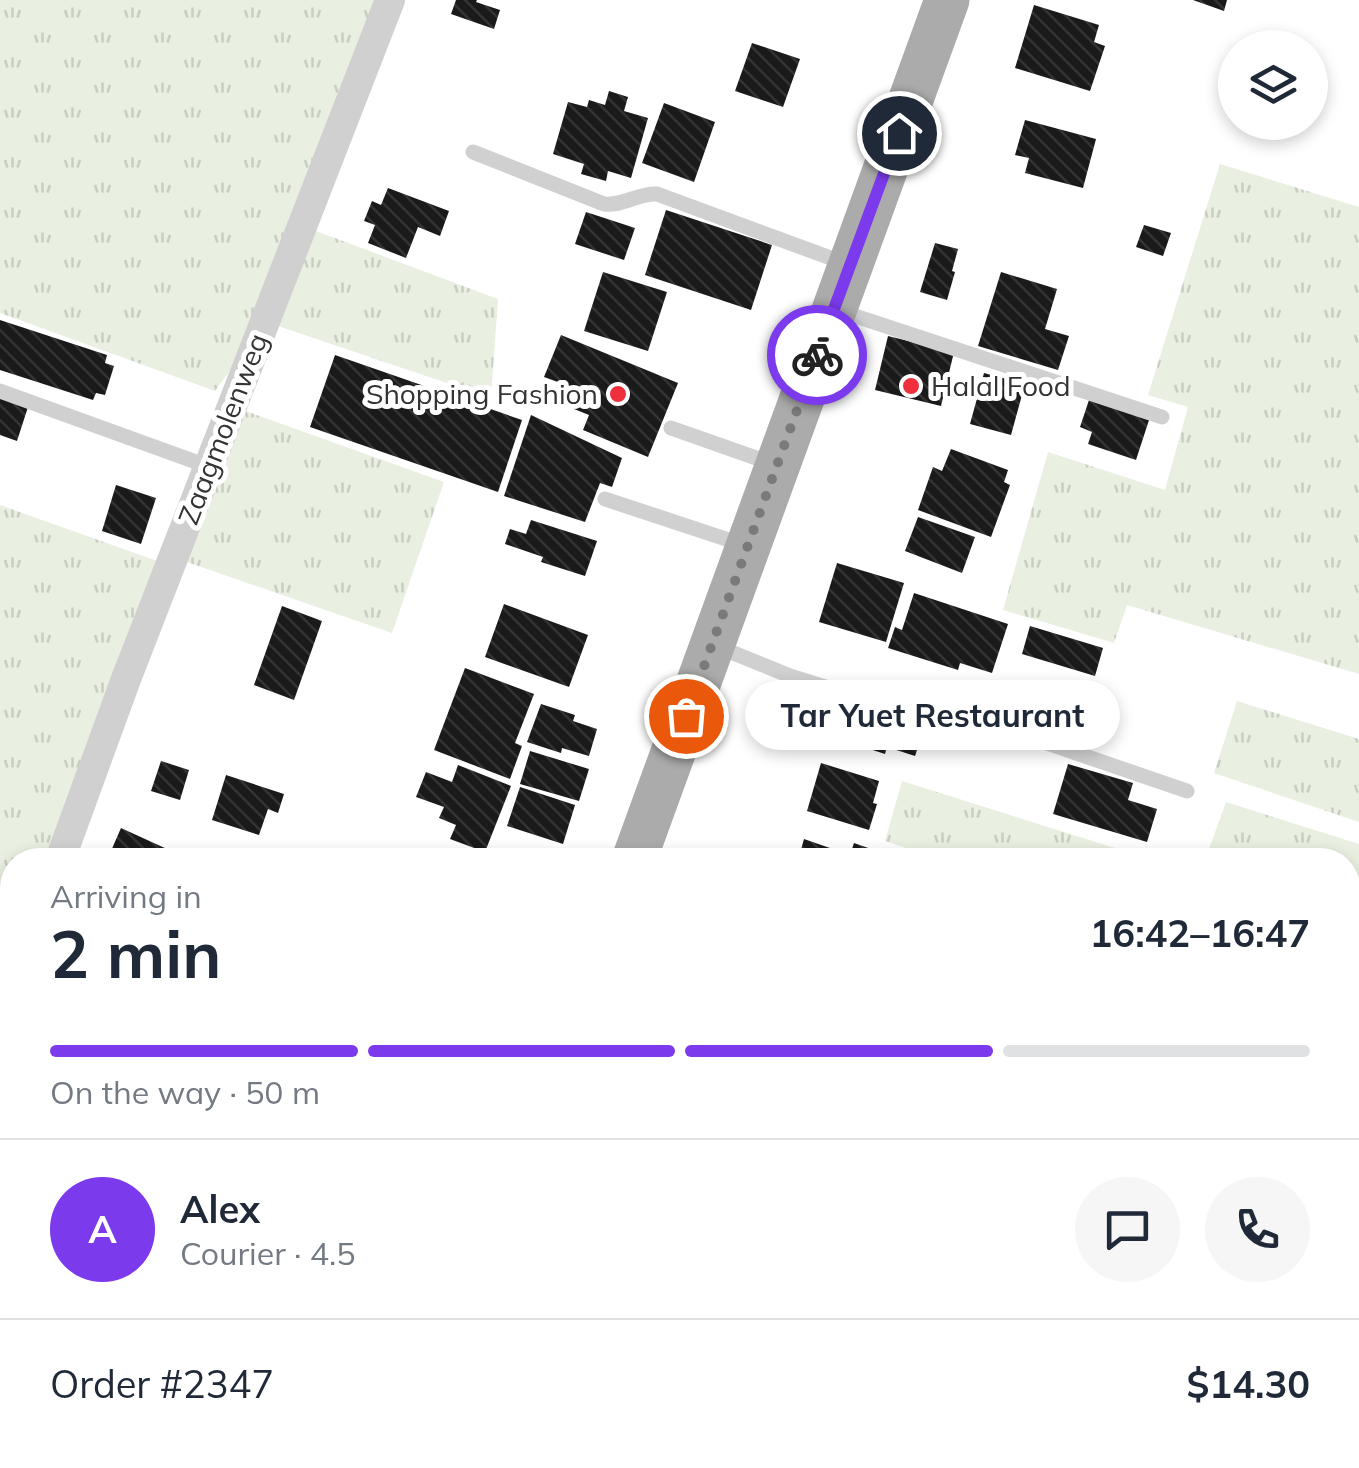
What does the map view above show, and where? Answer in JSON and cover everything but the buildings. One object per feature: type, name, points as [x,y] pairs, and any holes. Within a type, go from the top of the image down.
[{"type":"main road","points":[[638,848],[947,0]]},
{"type":"street","name":"Zaagmolenweg","points":[[64,848],[126,679],[390,0]]},
{"type":"lane","points":[[474,152],[604,204],[616,205],[657,194],[850,265]]},
{"type":"lane","points":[[834,309],[1162,416]]},
{"type":"lane","points":[[0,391],[210,467]]},
{"type":"lane","points":[[671,428],[777,466]]},
{"type":"lane","points":[[605,499],[748,546]]},
{"type":"lane","points":[[712,645],[841,692],[877,688],[896,691],[1187,791]]},
{"type":"green space","points":[[0,0],[380,0],[232,368],[215,391],[0,313]]},
{"type":"green space","points":[[1220,164],[1359,207],[1359,674],[1127,605],[1114,643],[1003,610],[1048,452],[1165,490],[1188,407],[1148,395]]},
{"type":"green space","points":[[308,228],[498,299],[491,398],[272,324]]},
{"type":"green space","points":[[240,409],[444,482],[392,633],[184,561]]},
{"type":"green space","points":[[0,505],[160,562],[52,848],[0,848]]},
{"type":"green space","points":[[1237,701],[1359,739],[1359,822],[1214,773]]},
{"type":"green space","points":[[902,781],[1115,848],[906,848],[885,841]]},
{"type":"green space","points":[[1226,802],[1359,844],[1359,848],[1209,848]]},
{"type":"way so far","points":[[686,716],[817,355]]},
{"type":"place","name":"Halal Food","points":[[911,386]]},
{"type":"place","name":"Shopping Fashion","points":[[618,394]]},
{"type":"place","name":"Tar Yuet Restaurant","points":[[686,716]]},
{"type":"route","points":[[817,355],[899,133]]}]
